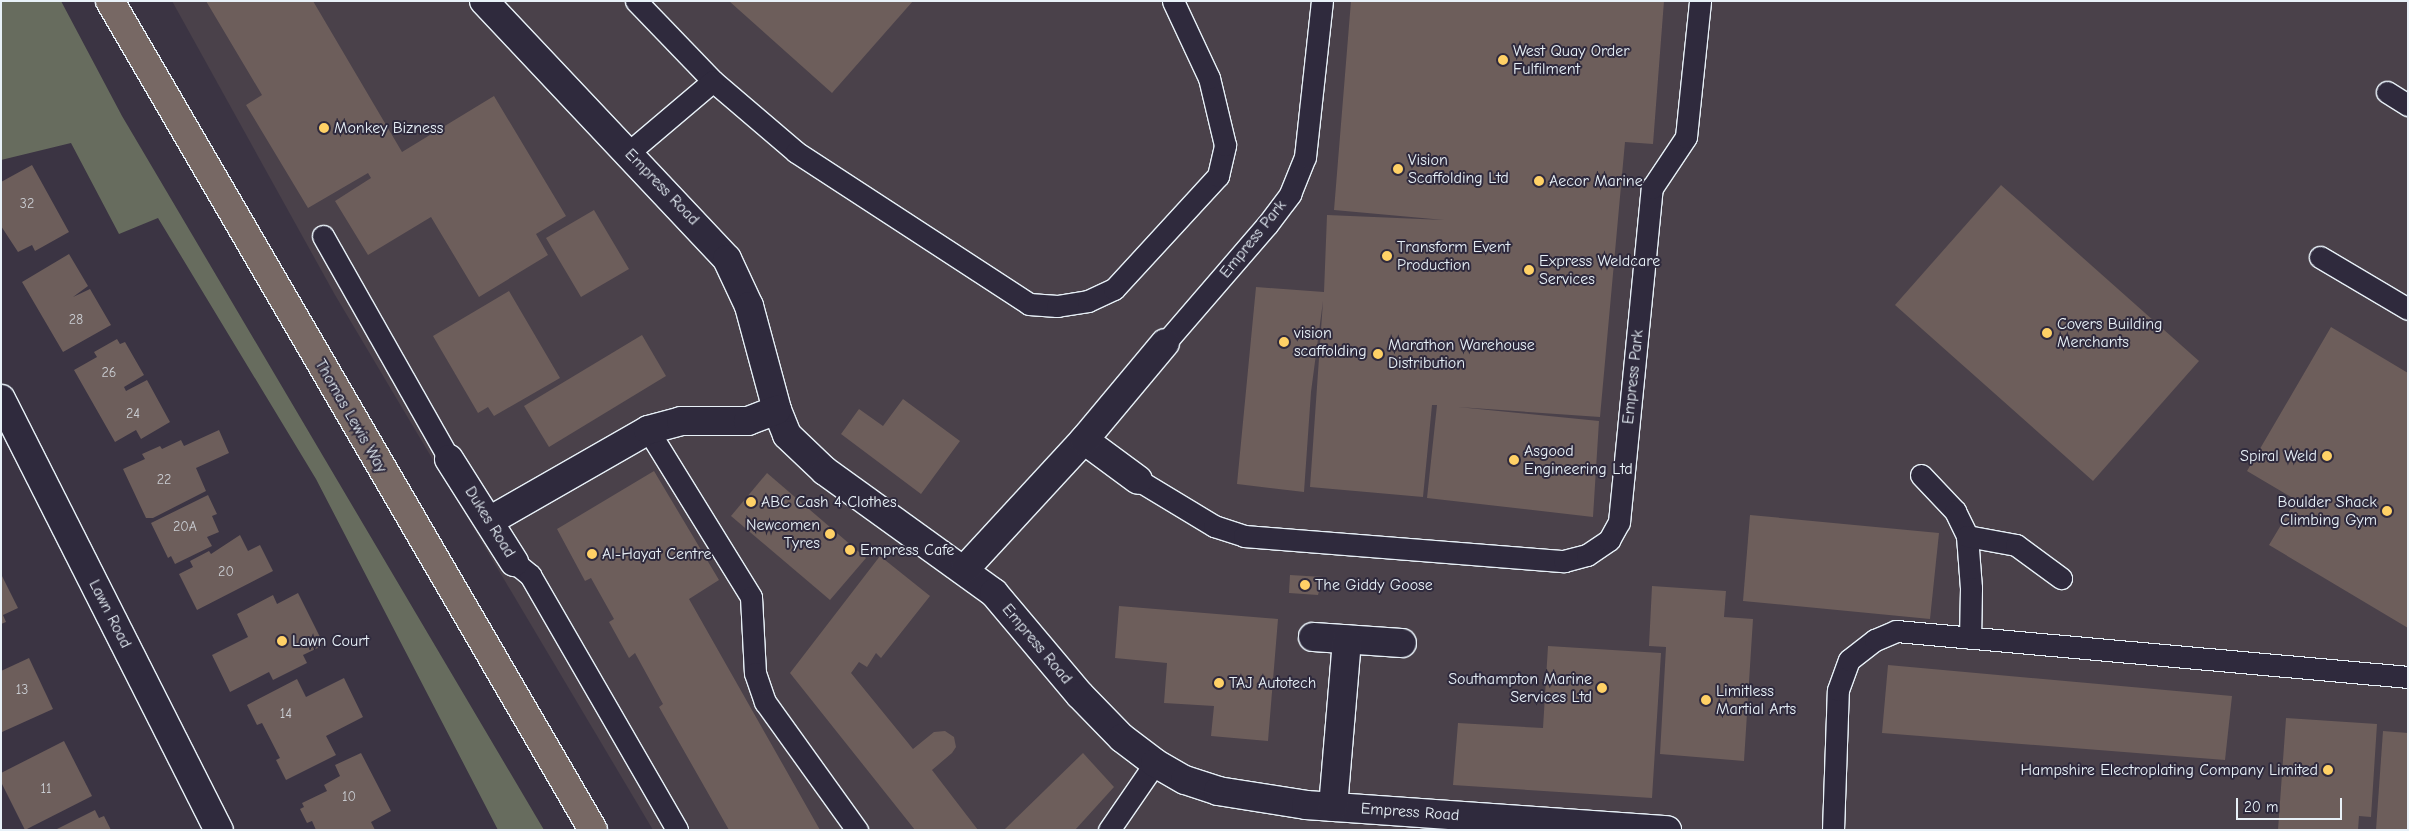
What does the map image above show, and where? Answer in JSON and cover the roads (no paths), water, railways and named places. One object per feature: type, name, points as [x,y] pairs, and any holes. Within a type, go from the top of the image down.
[{"type":"main road","name":"Thomas Lewis Way","points":[[110,1],[593,830]]},
{"type":"street","name":"Empress Road","points":[[484,1],[727,259],[749,306],[776,410],[787,434],[803,453],[965,569],[994,593],[1080,695],[1122,738],[1155,763],[1185,780],[1218,791],[1333,807],[1535,825],[1667,830]]},
{"type":"street","points":[[965,569],[1084,440],[1165,343]]},
{"type":"street","name":"Lawn Road","points":[[1,399],[219,830]]},
{"type":"street","points":[[491,520],[648,430],[681,421],[748,421],[776,410]]},
{"type":"street","points":[[1084,440],[1138,480]]},
{"type":"street","name":"Dukes Road","points":[[449,459],[491,520],[514,562]]},
{"type":"street","points":[[1313,637],[1402,643]]},
{"type":"street","points":[[1333,807],[1347,640]]},
{"type":"lane","points":[[636,1],[713,81],[796,152],[1029,304],[1057,306],[1088,301],[1114,289],[1218,176],[1224,145],[1209,78],[1174,1]]},
{"type":"lane","name":"Empress Park","points":[[1165,343],[1267,225],[1290,194],[1305,157],[1322,1]]},
{"type":"lane","name":"Empress Park","points":[[1138,480],[1214,526],[1244,536],[1564,561],[1587,555],[1609,540],[1619,522],[1652,188],[1686,137],[1700,1]]},
{"type":"lane","points":[[628,153],[713,81]]},
{"type":"lane","points":[[2387,92],[2408,105]]},
{"type":"lane","name":"Dukes Road","points":[[323,236],[449,459]]},
{"type":"lane","points":[[2320,256],[2408,309]]},
{"type":"lane","points":[[648,430],[751,597],[755,673],[765,702],[857,830]]},
{"type":"lane","points":[[1920,475],[1955,511],[1967,536],[1971,588],[1970,638]]},
{"type":"lane","points":[[1967,536],[2016,546],[2061,578]]},
{"type":"lane","name":"Dukes Road","points":[[514,562],[530,576],[677,830]]},
{"type":"lane","points":[[1833,830],[1838,690],[1849,660],[1875,640],[1896,631],[2408,677]]},
{"type":"lane","points":[[1109,830],[1155,763]]},
{"type":"place","name":"West Quay Order Fulfilment","points":[[1503,60]]},
{"type":"place","name":"Monkey Bizness","points":[[324,128]]},
{"type":"place","name":"Vision Scaffolding Ltd","points":[[1398,169]]},
{"type":"place","name":"Aecor Marine","points":[[1539,181]]},
{"type":"place","name":"Transform Event Production","points":[[1387,256]]},
{"type":"place","name":"Express Weldcare Services","points":[[1529,270]]},
{"type":"place","name":"Covers Building Merchants","points":[[2047,333]]},
{"type":"place","name":"vision scaffolding","points":[[1284,342]]},
{"type":"place","name":"Marathon Warehouse Distribution","points":[[1378,354]]},
{"type":"place","name":"Spiral Weld","points":[[2327,456]]},
{"type":"place","name":"Asgood Engineering Ltd","points":[[1514,460]]},
{"type":"place","name":"ABC Cash 4 Clothes","points":[[751,502]]},
{"type":"place","name":"Boulder Shack Climbing Gym","points":[[2387,511]]},
{"type":"place","name":"Newcomen Tyres","points":[[830,534]]},
{"type":"place","name":"Empress Cafe","points":[[850,550]]},
{"type":"place","name":"Al-Hayat Centre","points":[[592,554]]},
{"type":"place","name":"The Giddy Goose","points":[[1305,585]]},
{"type":"place","name":"Lawn Court","points":[[282,641]]},
{"type":"place","name":"TAJ Autotech","points":[[1219,683]]},
{"type":"place","name":"Southampton Marine Services Ltd","points":[[1602,688]]},
{"type":"place","name":"Limitless Martial Arts","points":[[1706,700]]},
{"type":"place","name":"Hampshire Electroplating Company Limited","points":[[2328,770]]}]
